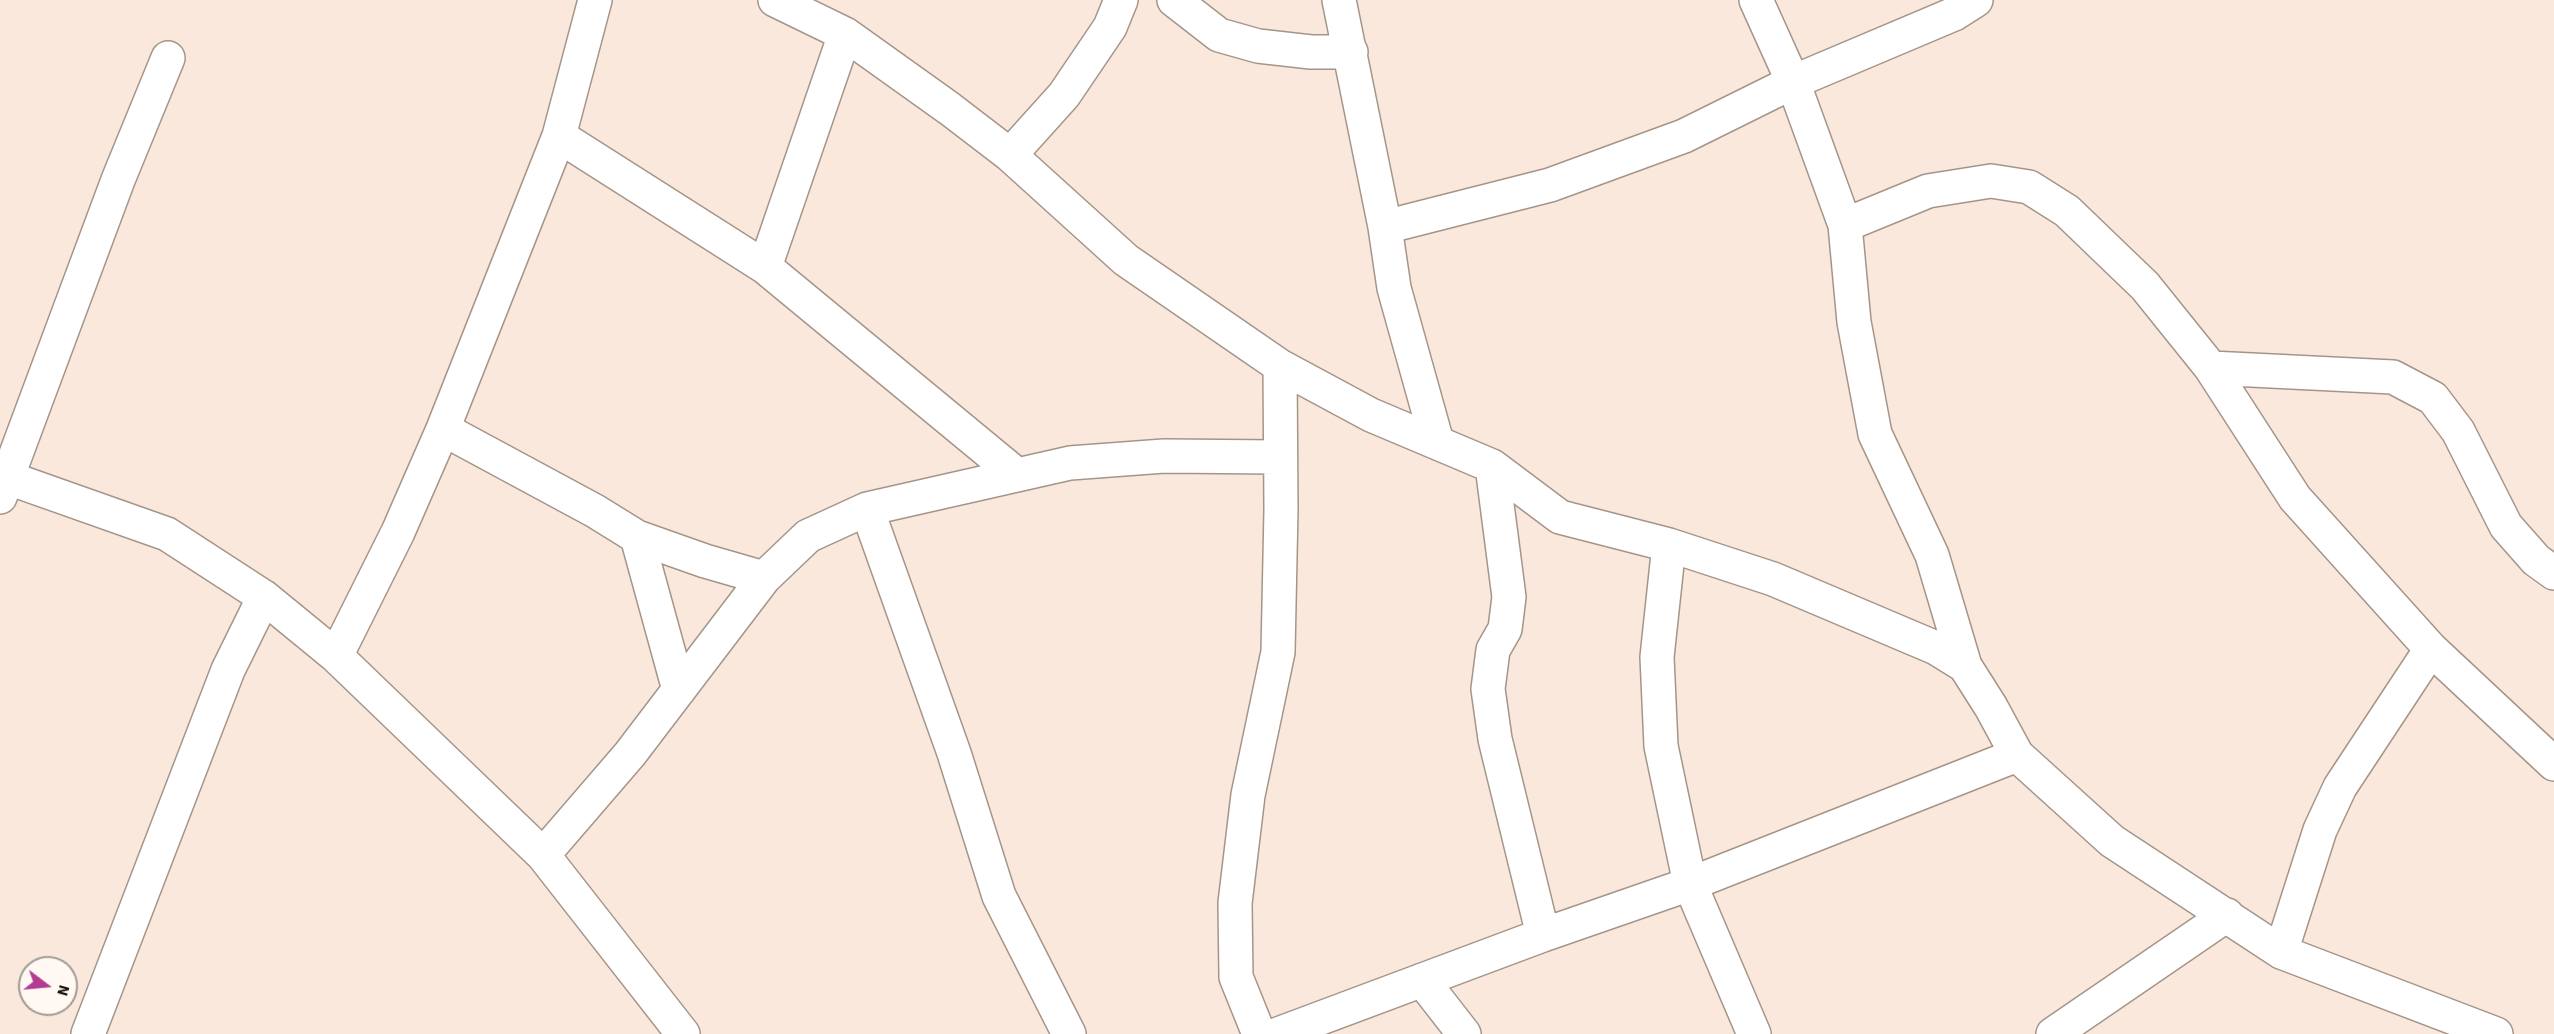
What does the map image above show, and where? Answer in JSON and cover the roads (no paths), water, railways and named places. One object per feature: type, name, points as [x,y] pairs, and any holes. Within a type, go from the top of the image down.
[{"type":"street","points":[[336,656],[398,532],[443,429],[559,136],[595,0]]},
{"type":"street","points":[[776,0],[845,34],[950,109],[1010,155],[1126,260],[1280,366],[1371,415],[1492,466],[1560,517],[1669,545],[1773,579],[1936,648],[1965,666]]},
{"type":"street","points":[[1010,155],[1064,94],[1110,27],[1121,0]]},
{"type":"street","points":[[1174,0],[1219,35],[1258,46],[1311,52],[1351,52]]},
{"type":"street","points":[[1340,0],[1385,227],[1394,288],[1437,442]]},
{"type":"street","points":[[1756,0],[1793,81],[1845,225],[1854,322],[1875,434],[1932,555],[1965,666],[2017,755],[2112,841],[2281,952],[2496,1034]]},
{"type":"street","points":[[1385,227],[1550,185],[1684,136],[1793,81],[1954,14],[1976,0]]},
{"type":"street","points":[[765,267],[845,34]]},
{"type":"street","points":[[168,58],[118,180],[3,483],[167,534],[264,597],[336,656],[543,855],[683,1034]]},
{"type":"street","points":[[559,136],[765,267],[1017,475]]},
{"type":"street","points":[[1845,225],[1928,191],[1991,181],[2029,187],[2067,211],[2145,286],[2211,368],[2295,498],[2431,649],[2554,764]]},
{"type":"street","points":[[1259,1034],[1236,977],[1235,903],[1248,795],[1278,652],[1281,510],[1280,366]]},
{"type":"street","points":[[2211,368],[2393,377],[2433,398],[2458,431],[2506,526],[2536,560],[2554,573]]},
{"type":"street","points":[[443,429],[595,511],[637,537],[705,561],[764,578]]},
{"type":"street","points":[[543,855],[630,754],[764,578],[808,536],[867,508],[1070,463],[1164,456],[1279,457]]},
{"type":"street","points":[[1492,466],[1509,597],[1505,629],[1493,650],[1488,689],[1495,739],[1543,935]]},
{"type":"street","points":[[867,508],[954,753],[999,896],[1068,1034]]},
{"type":"street","points":[[637,537],[680,690]]},
{"type":"street","points":[[1669,545],[1658,657],[1661,746],[1690,884],[1754,1034]]},
{"type":"street","points":[[88,1034],[228,670],[264,597]]},
{"type":"street","points":[[2281,952],[2320,830],[2340,787],[2431,649]]},
{"type":"street","points":[[1278,1034],[1543,935],[1690,884],[2017,755]]},
{"type":"street","points":[[2053,1034],[2227,915]]},
{"type":"street","points":[[1422,980],[1464,1034]]}]
